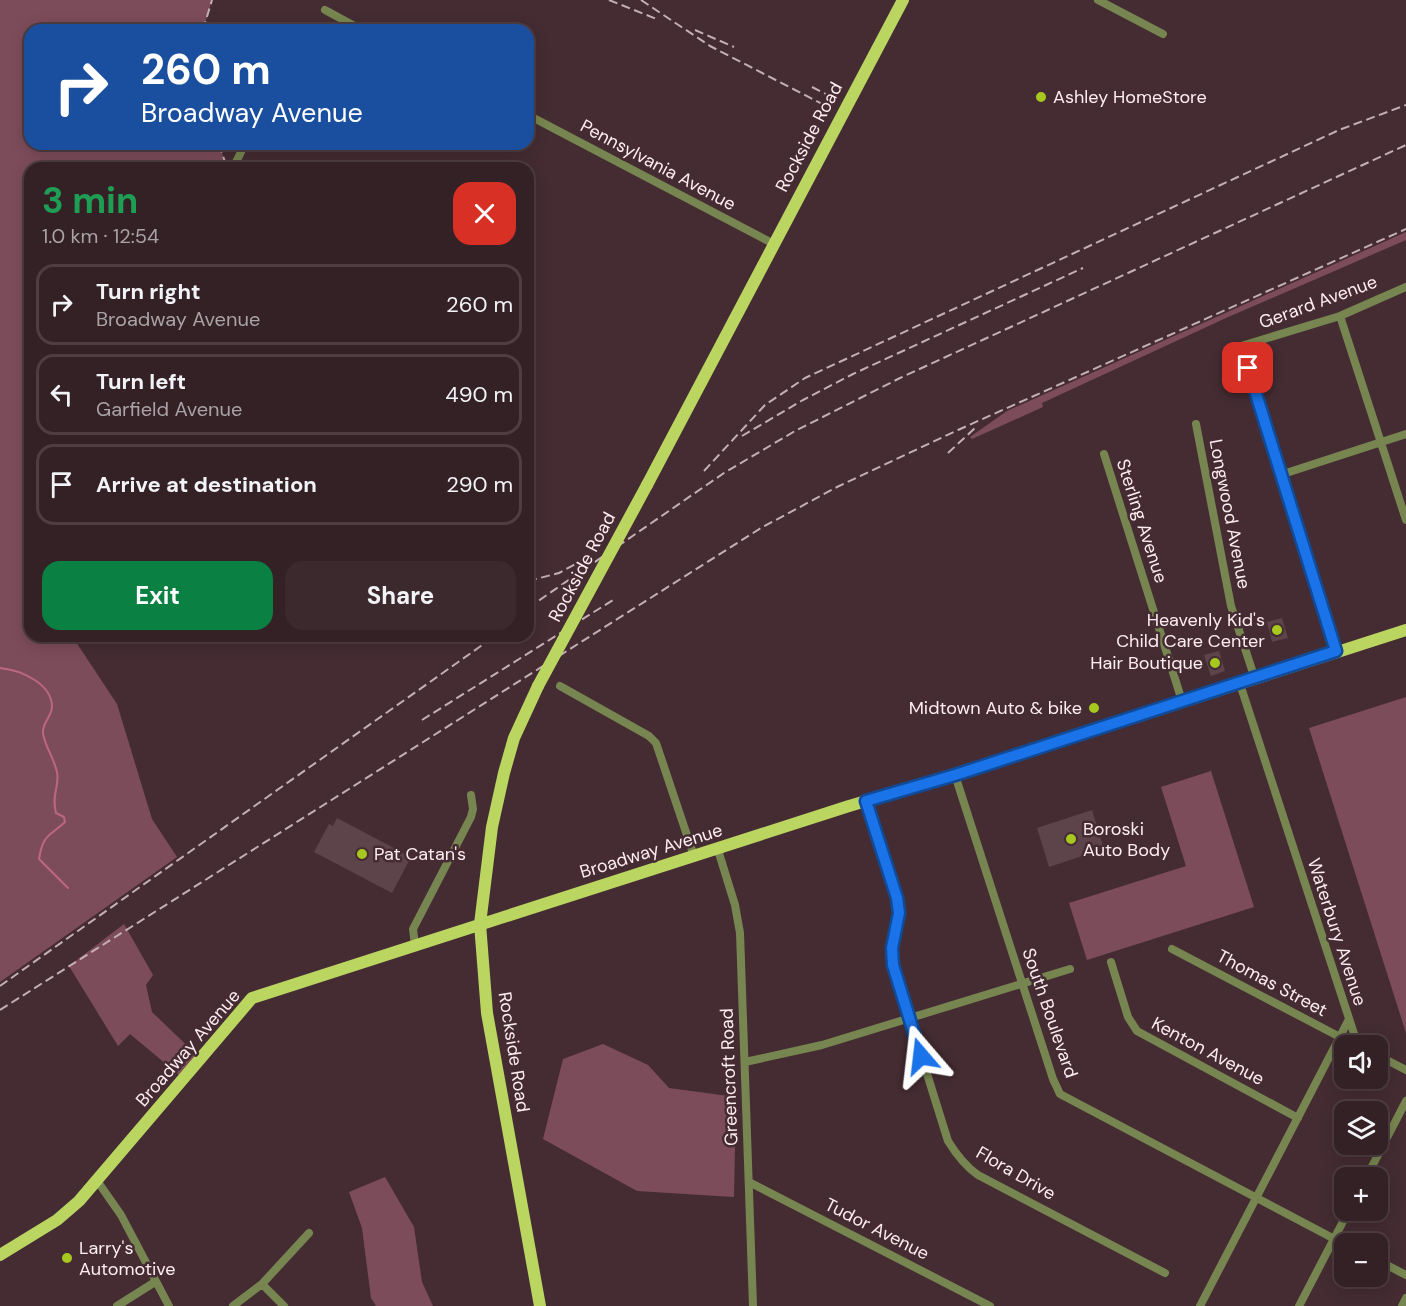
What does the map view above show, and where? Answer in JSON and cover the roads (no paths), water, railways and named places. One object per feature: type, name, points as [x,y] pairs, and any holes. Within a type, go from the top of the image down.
[{"type":"main road","name":"Rockside Road","points":[[540,1306],[488,1013],[480,924],[492,827],[504,773],[514,738],[538,686],[647,485],[903,0]]},
{"type":"main road","name":"Broadway Avenue","points":[[0,1255],[57,1220],[98,1182],[252,998],[1406,630]]},
{"type":"street","points":[[1098,0],[1163,34]]},
{"type":"street","points":[[325,10],[350,24]]},
{"type":"street","name":"Pennsylvania Avenue","points":[[534,118],[774,244]]},
{"type":"street","name":"Gerard Avenue","points":[[1280,475],[1241,346],[1340,316],[1406,287]]},
{"type":"street","points":[[1340,316],[1406,519]]},
{"type":"street","name":"Longwood Avenue","points":[[1196,424],[1231,606],[1255,679]]},
{"type":"street","points":[[1336,651],[1280,475],[1406,434]]},
{"type":"street","name":"Sterling Avenue","points":[[1104,454],[1182,701]]},
{"type":"street","name":"Waterbury Avenue","points":[[1240,684],[1348,1021],[1341,1035]]},
{"type":"street","points":[[560,686],[649,736],[656,743],[694,856]]},
{"type":"street","name":"South Boulevard","points":[[955,775],[1053,1079],[1060,1094],[1334,1239]]},
{"type":"street","points":[[415,945],[413,929],[471,818],[473,809],[471,795]]},
{"type":"street","name":"Flora Drive","points":[[866,801],[898,906],[892,956],[948,1141],[965,1165],[978,1175],[1165,1273]]},
{"type":"street","name":"Greencroft Road","points":[[718,850],[735,905],[740,933],[753,1306]]},
{"type":"street","name":"Thomas Street","points":[[1172,949],[1336,1035]]},
{"type":"street","name":"Kenton Avenue","points":[[1111,962],[1128,1017],[1137,1031],[1298,1118]]},
{"type":"street","points":[[745,1062],[822,1045],[1070,969]]},
{"type":"street","name":"Thomas Street","points":[[1348,1021],[1354,1035]]},
{"type":"street","name":"Waterbury Avenue","points":[[1200,1306],[1334,1049]]},
{"type":"street","points":[[1388,1061],[1406,1070]]},
{"type":"street","points":[[1372,1167],[1406,1101]]},
{"type":"street","points":[[98,1182],[121,1215],[169,1306]]},
{"type":"street","name":"Tudor Avenue","points":[[749,1182],[990,1306]]},
{"type":"street","points":[[233,1306],[262,1284],[309,1233]]},
{"type":"street","points":[[1299,1306],[1334,1239]]},
{"type":"street","points":[[1388,1266],[1406,1275]]},
{"type":"street","points":[[117,1306],[156,1282]]},
{"type":"street","points":[[262,1284],[284,1306]]},
{"type":"street","points":[[1402,1306],[1406,1298]]},
{"type":"waterway","points":[[0,668],[34,679],[47,691],[51,699],[52,710],[43,733],[57,772],[54,801],[56,813],[64,817],[65,822],[45,840],[39,859],[68,888]]},
{"type":"railway","points":[[205,24],[212,0]]},
{"type":"railway","points":[[609,0],[659,20]]},
{"type":"railway","points":[[641,0],[710,46],[828,107]]},
{"type":"railway","points":[[695,30],[734,47]]},
{"type":"railway","points":[[812,87],[834,98]]},
{"type":"railway","points":[[704,471],[765,405],[805,378],[1339,130],[1406,105]]},
{"type":"railway","points":[[534,604],[724,473],[795,431],[900,378],[1406,145]]},
{"type":"railway","points":[[221,150],[225,162]]},
{"type":"railway","points":[[0,1010],[761,528],[837,487],[958,430],[1406,229]]},
{"type":"railway","points":[[742,436],[853,374],[1083,268]]},
{"type":"railway","points":[[948,453],[975,428]]},
{"type":"railway","points":[[534,579],[559,573],[581,561]]},
{"type":"railway","points":[[422,720],[613,600]]},
{"type":"railway","points":[[0,986],[487,642]]},
{"type":"place","name":"Ashley HomeStore","points":[[1041,97]]},
{"type":"place","name":"Heavenly Kid's Child Care Center","points":[[1277,630]]},
{"type":"place","name":"Hair Boutique","points":[[1215,663]]},
{"type":"place","name":"Midtown Auto & bike","points":[[1094,708]]},
{"type":"place","name":"Boroski Auto Body","points":[[1071,839]]},
{"type":"place","name":"Pat Catan's","points":[[362,854]]},
{"type":"place","name":"Larry's Automotive","points":[[67,1258]]}]
